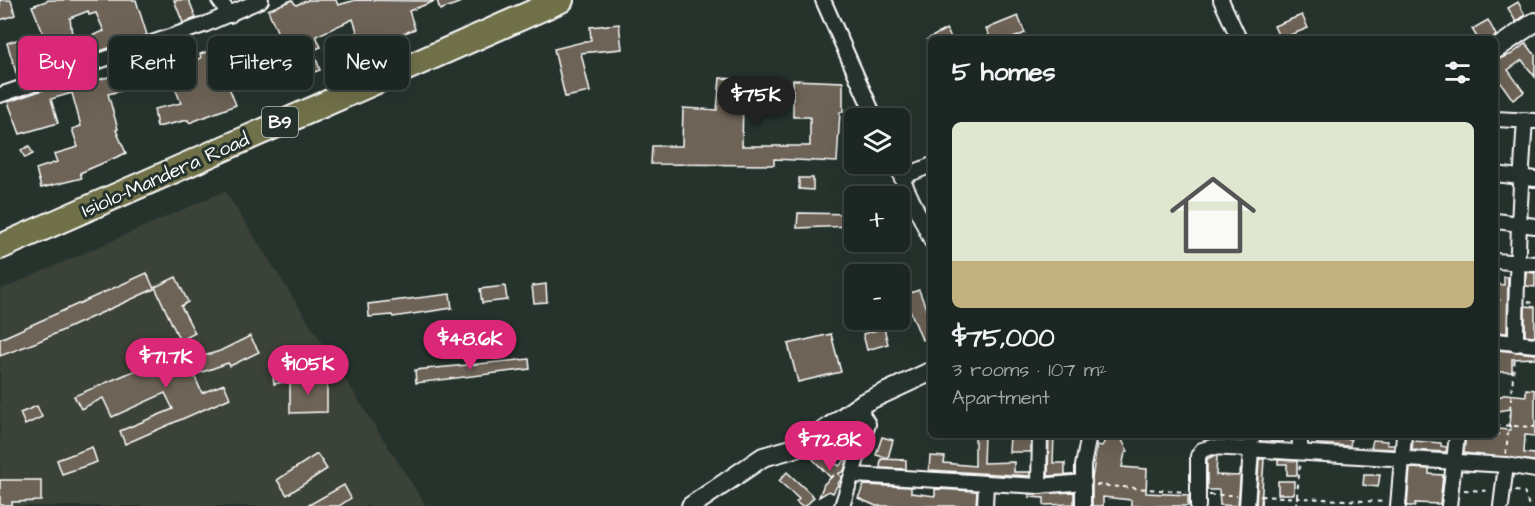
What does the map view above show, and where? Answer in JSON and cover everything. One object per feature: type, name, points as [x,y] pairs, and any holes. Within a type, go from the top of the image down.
[{"type":"highway","name":"Isiolo-Mandera Road","points":[[0,247],[561,0]]},
{"type":"main road","points":[[1498,48],[1535,22]]},
{"type":"main road","points":[[691,506],[763,457],[802,446],[863,403],[928,373]]},
{"type":"street","points":[[219,0],[230,15]]},
{"type":"street","points":[[0,95],[230,15],[261,0]]},
{"type":"street","points":[[823,0],[871,108]]},
{"type":"street","points":[[1221,0],[1238,36]]},
{"type":"street","points":[[1498,119],[1530,121],[1528,178],[1516,262],[1516,344]]},
{"type":"street","points":[[902,177],[928,167]]},
{"type":"street","points":[[901,174],[928,233]]},
{"type":"street","points":[[1498,174],[1528,178]]},
{"type":"street","points":[[1498,221],[1535,226]]},
{"type":"street","points":[[1498,261],[1535,264]]},
{"type":"street","points":[[1498,342],[1535,345]]},
{"type":"street","points":[[842,506],[854,476],[868,423],[862,414],[863,403]]},
{"type":"street","points":[[1039,486],[1040,438]]},
{"type":"street","points":[[1083,506],[1083,466],[1088,438]]},
{"type":"street","points":[[1299,438],[1301,452]]},
{"type":"street","points":[[1398,504],[1404,438]]},
{"type":"street","points":[[1449,506],[1456,463],[1457,438]]},
{"type":"street","points":[[1198,500],[1196,465],[1202,450],[1252,442],[1301,452],[1506,465],[1535,470]]},
{"type":"street","points":[[1247,501],[1252,442]]},
{"type":"street","points":[[1501,506],[1506,465]]},
{"type":"street","points":[[854,476],[1039,486],[1084,482]]},
{"type":"street","points":[[985,506],[986,484]]},
{"type":"path","points":[[1506,465],[1516,344]]},
{"type":"path","points":[[1498,425],[1535,427]]},
{"type":"path","points":[[1296,506],[1301,452]]},
{"type":"path","points":[[1084,482],[1198,500],[1247,501],[1297,498],[1398,504]]},
{"type":"path","points":[[1452,489],[1524,492],[1529,506]]},
{"type":"shaded area","points":[[225,191],[426,506],[0,506],[0,290]]},
{"type":"building","points":[[0,0],[11,0],[15,15],[0,20]]},
{"type":"building","points":[[49,0],[136,0],[147,35],[109,36],[109,48],[97,52],[97,36],[91,36],[104,31],[96,13],[89,15],[88,11],[70,18],[72,36],[44,36],[32,6]]},
{"type":"building","points":[[174,0],[189,0],[196,18],[183,23]]},
{"type":"building","points":[[292,0],[296,5],[308,0],[336,0],[338,5],[356,0],[435,1],[409,11],[415,29],[397,36],[359,36],[353,19],[316,36],[321,47],[313,50],[313,36],[279,36],[268,10]]},
{"type":"building","points":[[437,0],[464,0],[464,1],[440,10]]},
{"type":"building","points":[[1518,2],[1525,15],[1516,22],[1508,8]]},
{"type":"building","points":[[1302,15],[1308,28],[1288,36],[1279,36],[1274,26]]},
{"type":"building","points":[[1018,16],[1025,33],[1018,36],[990,36],[986,29]]},
{"type":"building","points":[[1488,20],[1496,35],[1476,36],[1472,29]]},
{"type":"building","points":[[619,24],[622,49],[581,53],[590,92],[565,97],[554,49],[591,40],[590,27]]},
{"type":"building","points":[[946,29],[950,36],[933,36]]},
{"type":"building","points":[[18,40],[18,79],[7,43]]},
{"type":"building","points":[[1526,43],[1535,55],[1535,77],[1522,60],[1508,70],[1524,92],[1513,100],[1498,79],[1498,59],[1512,54]]},
{"type":"building","points":[[313,50],[320,70],[313,72]]},
{"type":"building","points":[[208,52],[208,90],[230,90],[236,105],[189,123],[188,120],[157,127],[154,109],[181,103],[176,90],[196,90],[196,60],[201,58],[200,54]]},
{"type":"building","points":[[109,77],[109,90],[124,90],[108,94],[118,129],[116,130],[126,153],[80,173],[82,178],[41,188],[36,169],[57,162],[54,154],[78,147],[72,129],[81,126],[72,93],[51,99],[58,123],[20,134],[8,102],[43,90],[97,90],[97,80]]},
{"type":"building","points":[[720,78],[768,81],[766,103],[743,102],[742,146],[810,146],[810,117],[793,117],[793,80],[843,82],[843,112],[840,112],[837,162],[774,159],[774,165],[651,164],[652,146],[682,146],[683,108],[717,110]]},
{"type":"building","points":[[29,146],[33,154],[25,158],[21,150]]},
{"type":"building","points":[[799,178],[813,178],[813,190],[799,189]]},
{"type":"building","points":[[798,213],[844,214],[844,226],[797,228]]},
{"type":"building","points":[[1526,272],[1535,273],[1535,287],[1526,286]]},
{"type":"building","points":[[147,273],[154,289],[37,342],[0,356],[0,339]]},
{"type":"building","points":[[176,277],[188,302],[181,306],[195,333],[180,341],[155,287]]},
{"type":"building","points":[[1504,277],[1508,277],[1507,333],[1498,332],[1498,284],[1504,285]]},
{"type":"building","points":[[546,284],[547,302],[534,303],[532,286]]},
{"type":"building","points":[[505,286],[507,300],[482,303],[480,289]]},
{"type":"building","points":[[919,290],[928,314],[928,338],[922,340],[910,310],[910,293]]},
{"type":"building","points":[[450,294],[452,308],[393,317],[392,315],[369,317],[368,304]]},
{"type":"building","points":[[1525,306],[1535,307],[1535,336],[1525,335]]},
{"type":"building","points":[[884,330],[888,344],[867,350],[863,334]]},
{"type":"building","points":[[831,334],[841,372],[798,382],[788,344]]},
{"type":"building","points":[[250,336],[259,352],[230,366],[228,363],[194,375],[202,393],[224,384],[230,398],[125,444],[120,431],[173,409],[165,393],[112,417],[103,398],[81,409],[74,396],[141,368],[140,365],[163,355],[170,372],[191,360],[220,351]]},
{"type":"building","points":[[1498,350],[1535,354],[1535,358],[1512,359],[1512,372],[1498,372]]},
{"type":"building","points":[[529,359],[530,369],[416,383],[415,370]]},
{"type":"building","points":[[282,373],[284,382],[274,384],[273,375]]},
{"type":"building","points":[[327,379],[327,412],[290,413],[290,380]]},
{"type":"building","points":[[1526,389],[1535,390],[1535,436],[1525,435],[1524,453],[1535,454],[1535,461],[1464,453],[1466,438],[1498,438],[1498,429],[1510,430],[1511,409],[1498,411],[1498,397],[1506,394],[1526,396]]},
{"type":"building","points":[[37,406],[42,417],[25,425],[20,413]]},
{"type":"building","points":[[850,426],[855,434],[844,444],[837,435]]},
{"type":"building","points":[[882,437],[893,440],[888,458],[876,455]]},
{"type":"building","points":[[975,438],[984,438],[983,463],[1014,462],[1014,472],[1030,472],[1030,476],[929,470],[930,456],[945,457],[944,463],[975,466]]},
{"type":"building","points":[[1010,438],[1031,438],[1031,452],[1009,452]]},
{"type":"building","points":[[1049,438],[1054,438],[1053,463],[1065,463],[1065,475],[1048,476]]},
{"type":"building","points":[[1106,438],[1121,438],[1128,451],[1125,453],[1122,467],[1147,469],[1146,493],[1188,495],[1188,506],[1131,506],[1131,500],[1103,497],[1103,506],[1092,506],[1092,479],[1097,445],[1102,446]]},
{"type":"building","points":[[1219,438],[1243,438],[1243,440]]},
{"type":"building","points":[[1261,438],[1284,438],[1283,442],[1261,441]]},
{"type":"building","points":[[1317,438],[1351,439],[1350,446],[1317,444]]},
{"type":"building","points":[[1373,440],[1387,441],[1387,445],[1394,445],[1394,449],[1371,448]]},
{"type":"building","points":[[1413,441],[1441,443],[1441,446],[1447,447],[1446,452],[1412,450]]},
{"type":"building","points":[[92,447],[97,462],[62,474],[57,460]]},
{"type":"building","points":[[317,454],[327,469],[287,495],[277,480]]},
{"type":"building","points":[[809,455],[828,456],[839,466],[848,457],[844,471],[838,474],[842,477],[833,493],[829,491],[819,497],[824,484],[834,475],[830,477]]},
{"type":"building","points":[[1217,456],[1216,475],[1238,476],[1241,469],[1238,506],[1220,505],[1219,490],[1207,490],[1207,459]]},
{"type":"building","points":[[881,459],[906,460],[906,469],[880,468]]},
{"type":"building","points":[[1259,459],[1264,459],[1261,506],[1256,506]]},
{"type":"building","points":[[1278,460],[1297,461],[1297,475],[1287,475],[1287,464],[1278,464]]},
{"type":"building","points":[[1410,468],[1429,469],[1429,474],[1443,475],[1440,504],[1415,503],[1415,506],[1407,506]]},
{"type":"building","points":[[787,472],[814,497],[806,506],[801,506],[796,502],[799,499],[779,481]]},
{"type":"building","points":[[1364,475],[1380,475],[1378,487],[1363,485]]},
{"type":"building","points":[[0,480],[41,480],[41,501],[12,502],[12,505],[0,505]]},
{"type":"building","points":[[1278,481],[1294,481],[1294,494],[1278,494]]},
{"type":"building","points":[[344,485],[351,498],[339,506],[307,506]]},
{"type":"building","points":[[864,485],[911,487],[911,493],[935,496],[935,489],[977,491],[976,506],[876,506],[858,498]]},
{"type":"building","points":[[1074,492],[1074,504],[1044,505],[1044,498],[1029,497],[1029,494]]}]
